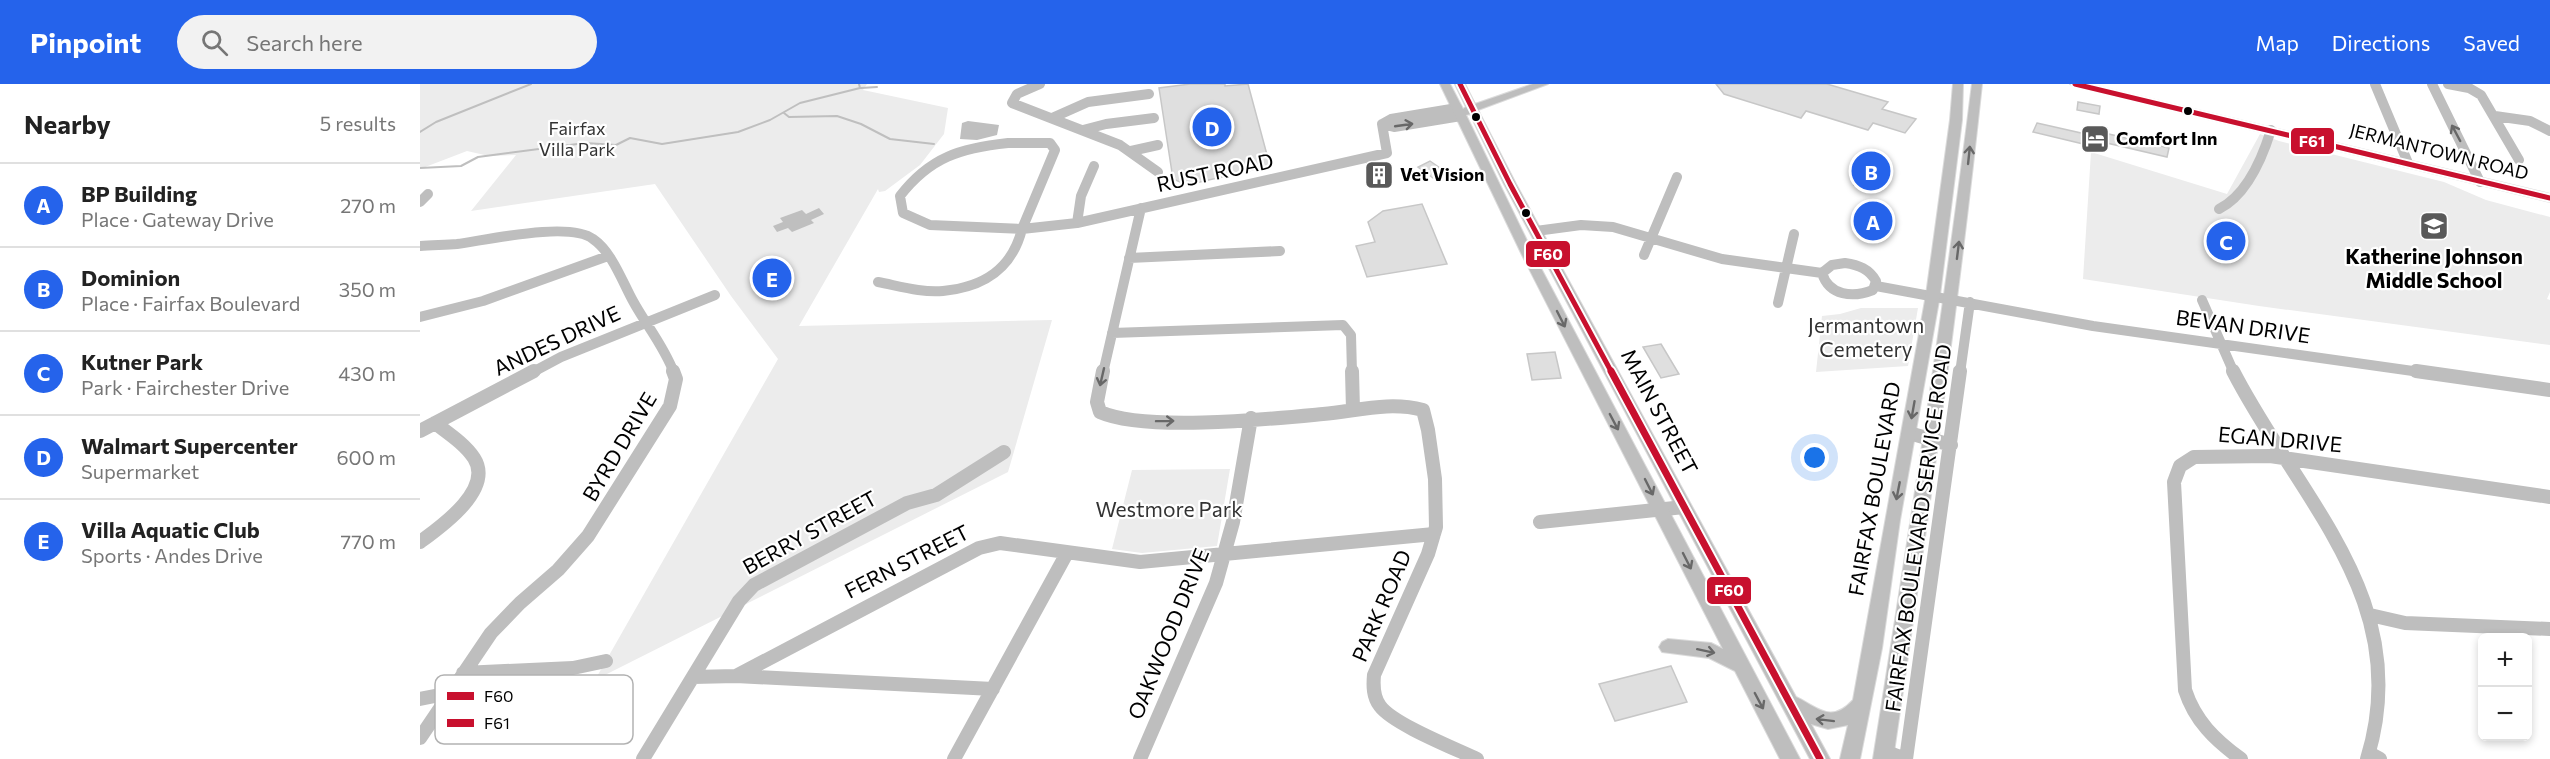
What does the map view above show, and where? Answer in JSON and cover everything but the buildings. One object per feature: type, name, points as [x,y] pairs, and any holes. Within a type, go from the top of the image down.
[{"type":"main road","name":"MAIN STREET","points":[[1445,84],[1528,255],[1790,759]]},
{"type":"main road","name":"MAIN STREET","points":[[1460,84],[1536,231],[1820,759]]},
{"type":"main road","points":[[1459,112],[1543,84]]},
{"type":"main road","name":"FAIRFAX BOULEVARD","points":[[1850,759],[1933,295],[1958,84]]},
{"type":"main road","points":[[1884,755],[1952,298],[1977,84]]},
{"type":"main road","name":"JERMANTOWN ROAD","points":[[2075,84],[2550,198]]},
{"type":"main road","points":[[1956,111],[1973,115]]},
{"type":"main road","points":[[1948,172],[1967,177]]},
{"type":"main road","points":[[1668,647],[1710,651],[1740,666]]},
{"type":"main road","points":[[1788,700],[1811,718],[1832,722],[1849,717],[1861,704]]},
{"type":"street","points":[[1041,84],[1017,94],[1012,99],[1012,103],[1131,151],[1158,172]]},
{"type":"street","points":[[2375,84],[2408,163]]},
{"type":"street","points":[[2432,84],[2480,182]]},
{"type":"street","points":[[2448,84],[2469,88],[2481,95],[2519,160]]},
{"type":"street","points":[[1052,118],[1088,102],[1149,94]]},
{"type":"street","name":"RUST ROAD","points":[[1022,229],[1077,223],[1387,153],[1382,124],[1394,127],[1459,112]]},
{"type":"street","points":[[2495,116],[2530,121],[2550,131]]},
{"type":"street","points":[[1083,130],[1106,124],[1154,118]]},
{"type":"street","points":[[2219,209],[2234,201],[2266,146],[2271,130]]},
{"type":"street","points":[[878,282],[933,291],[954,289],[976,283],[994,274],[1011,261],[1054,150],[1050,143],[1002,143],[962,150],[931,164],[906,186],[900,196],[903,213],[930,225],[1022,229]]},
{"type":"street","points":[[1131,151],[1158,145]]},
{"type":"street","points":[[1077,223],[1081,196],[1094,166]]},
{"type":"street","points":[[1644,255],[1677,177]]},
{"type":"street","points":[[1112,333],[1343,325],[1352,335],[1353,410],[1251,418],[1142,422],[1107,417],[1099,411],[1097,403],[1112,333],[1141,208]]},
{"type":"street","points":[[1536,231],[1581,225],[1613,227],[1722,259],[1822,273]]},
{"type":"street","name":"BYRD DRIVE","points":[[420,246],[455,244],[538,232],[568,231],[594,238],[608,256],[675,371],[675,387],[670,405],[581,545],[558,570],[501,621],[463,673]]},
{"type":"street","points":[[1778,303],[1794,234]]},
{"type":"street","points":[[1130,258],[1280,251]]},
{"type":"street","points":[[420,317],[483,301],[608,256]]},
{"type":"street","points":[[1854,264],[1862,266],[1874,275],[1876,286],[1866,294],[1849,295],[1832,289],[1826,284],[1822,273],[1830,265],[1854,264]]},
{"type":"street","name":"BEVAN DRIVE","points":[[1876,286],[1952,298],[2093,326],[2550,390]]},
{"type":"street","name":"ANDES DRIVE","points":[[420,431],[561,357],[715,296]]},
{"type":"street","points":[[2202,300],[2218,344],[2340,549],[2370,615],[2379,684],[2372,757]]},
{"type":"street","name":"FAIRFAX BOULEVARD SERVICE ROAD","points":[[1906,759],[1970,302]]},
{"type":"street","points":[[1941,361],[1961,366]]},
{"type":"street","name":"PARK ROAD","points":[[1353,410],[1411,406],[1424,412],[1437,516],[1428,554],[1374,675],[1372,685],[1375,698],[1379,708],[1389,716],[1477,759]]},
{"type":"street","name":"OAKWOOD DRIVE","points":[[1140,759],[1226,555],[1233,527],[1251,418]]},
{"type":"street","points":[[420,542],[442,526],[465,503],[475,488],[479,473],[474,457],[435,423]]},
{"type":"street","points":[[1909,433],[1950,445]]},
{"type":"street","name":"BERRY STREET","points":[[643,759],[739,601],[754,585],[908,503],[936,495],[1004,452]]},
{"type":"street","name":"EGAN DRIVE","points":[[2241,759],[2205,729],[2188,702],[2185,690],[2174,482],[2180,466],[2187,460],[2200,456],[2285,458],[2550,497]]},
{"type":"street","points":[[1540,522],[1684,507]]},
{"type":"street","name":"FERN STREET","points":[[736,676],[979,548],[1000,543],[1140,562],[1434,534]]},
{"type":"street","points":[[954,759],[1067,553]]},
{"type":"street","points":[[2370,615],[2404,623],[2550,629]]},
{"type":"street","points":[[1901,644],[1922,649]]},
{"type":"street","points":[[463,673],[573,668],[606,661]]},
{"type":"street","points":[[693,676],[736,676],[993,689]]},
{"type":"street","points":[[420,699],[435,696]]},
{"type":"street","name":"BYRD DRIVE","points":[[420,738],[435,716]]},
{"type":"street","points":[[1884,755],[1906,759]]},
{"type":"green space","name":"Fairfax Villa Park","points":[[420,84],[867,84],[863,90],[948,108],[944,134],[920,165],[885,191],[879,192],[878,189],[799,326],[1052,320],[1008,472],[605,675],[598,675],[778,359],[731,296],[655,184],[471,211],[516,155],[489,156],[467,151],[420,169]]},
{"type":"green space","points":[[2260,134],[2279,141],[2444,182],[2486,200],[2550,217],[2550,292],[2547,299],[2550,300],[2550,345],[2259,306],[2083,279],[2091,152],[2227,194]]},
{"type":"green space","name":"Jermantown Cemetery","points":[[1861,308],[1918,308],[1908,366],[1816,372],[1822,316]]},
{"type":"green space","name":"Westmore Park","points":[[1230,469],[1217,546],[1142,553],[1112,549],[1132,470]]},
{"type":"shaded area","points":[[968,121],[999,125],[997,135],[977,140],[960,139],[962,123]]},
{"type":"shaded area","points":[[819,208],[824,214],[811,220],[814,223],[792,232],[788,228],[777,232],[773,226],[783,222],[780,218],[802,210],[806,214]]},
{"type":"waterway","points":[[420,132],[436,122],[531,84]]},
{"type":"waterway","points":[[420,168],[461,166],[478,157],[585,143],[616,145],[630,138],[662,144],[738,132],[770,120],[800,103],[860,88],[859,84]]},
{"type":"waterway","points":[[861,88],[877,87]]},
{"type":"waterway","points":[[784,113],[789,117],[837,116],[861,124],[890,139],[934,144]]},
{"type":"transit line","name":"F60","points":[[1460,84],[1510,184],[1820,759]]},
{"type":"transit line","name":"F61","points":[[2075,84],[2550,198]]},
{"type":"place","name":"Walmart Supercenter","points":[[1212,127]]},
{"type":"place","name":"Comfort Inn","points":[[2095,139]]},
{"type":"place","name":"Dominion","points":[[1871,171]]},
{"type":"place","name":"Vet Vision","points":[[1379,175]]},
{"type":"place","name":"BP Building","points":[[1873,221]]},
{"type":"place","name":"Katherine Johnson Middle School","points":[[2434,226]]},
{"type":"place","name":"Kutner Park","points":[[2226,241]]},
{"type":"place","name":"Villa Aquatic Club","points":[[772,278]]}]
